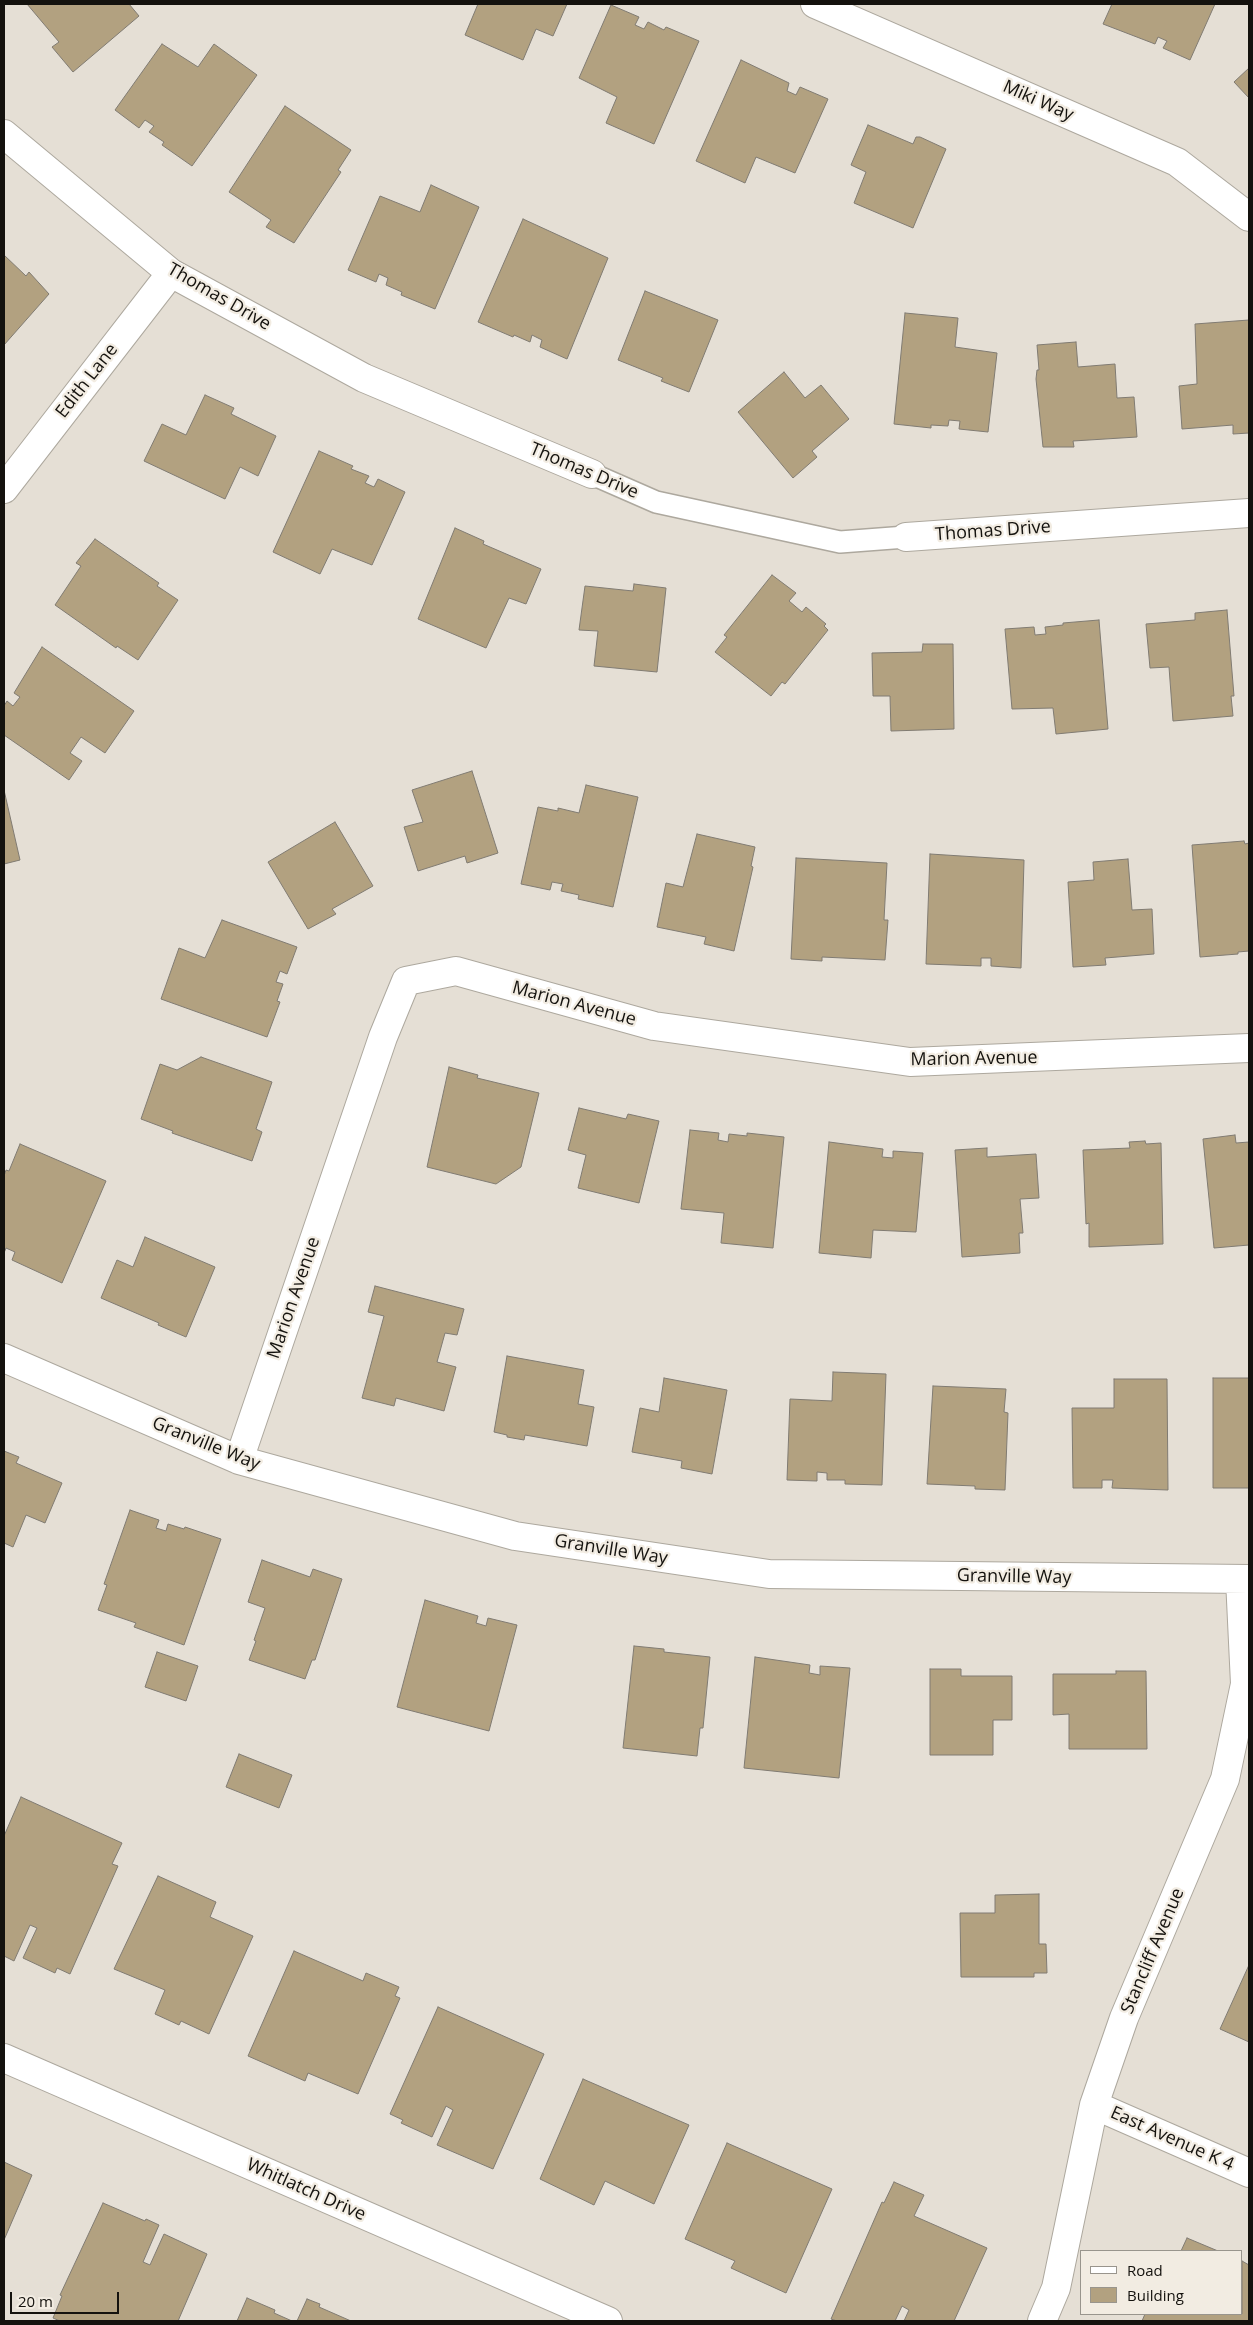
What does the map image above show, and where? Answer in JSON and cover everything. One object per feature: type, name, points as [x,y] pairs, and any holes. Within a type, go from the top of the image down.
[{"type":"street","name":"Miki Way","points":[[815,4],[1177,162],[1249,217]]},
{"type":"street","name":"Thomas Drive","points":[[4,134],[171,273],[364,378],[592,474]]},
{"type":"street","name":"Edith Lane","points":[[4,489],[171,273]]},
{"type":"street","name":"Thomas Drive","points":[[906,537],[1249,513]]},
{"type":"street","name":"Marion Avenue","points":[[239,1460],[383,1037],[406,981],[456,971],[654,1026],[910,1062],[1249,1048]]},
{"type":"street","name":"Granville Way","points":[[4,1358],[239,1460],[515,1536],[769,1574],[1245,1579]]},
{"type":"street","name":"Stancliff Avenue","points":[[1042,2321],[1056,2288],[1094,2105],[1124,2018],[1225,1780],[1245,1684],[1245,1579]]},
{"type":"street","name":"Whitlatch Drive","points":[[4,2058],[608,2321]]},
{"type":"street","name":"East Avenue K 4","points":[[1094,2105],[1249,2173]]},
{"type":"lane","name":"Thomas Drive","points":[[592,474],[656,502],[840,542],[906,537]]},
{"type":"building","points":[[27,4],[129,4],[139,16],[73,72],[52,47],[59,42]]},
{"type":"building","points":[[478,4],[567,4],[553,36],[536,29],[523,60],[465,35]]},
{"type":"building","points":[[1112,4],[1215,4],[1190,60],[1163,48],[1167,41],[1158,37],[1155,44],[1103,24]]},
{"type":"building","points":[[611,5],[639,17],[635,25],[644,29],[648,22],[664,30],[666,27],[699,41],[654,144],[606,123],[617,97],[579,78]]},
{"type":"building","points":[[162,44],[198,67],[214,44],[257,75],[192,166],[162,145],[164,142],[149,132],[154,126],[145,120],[139,128],[115,110]]},
{"type":"building","points":[[741,60],[789,83],[787,91],[796,95],[800,87],[828,99],[795,173],[756,157],[745,183],[696,161]]},
{"type":"building","points":[[1249,68],[1249,98],[1234,82]]},
{"type":"building","points":[[285,106],[351,150],[338,170],[341,172],[294,243],[266,227],[271,220],[229,192]]},
{"type":"building","points":[[868,125],[913,144],[916,137],[920,137],[946,149],[913,228],[854,203],[866,172],[851,165]]},
{"type":"building","points":[[431,185],[479,207],[435,309],[401,295],[402,292],[386,285],[388,278],[379,274],[376,282],[348,270],[380,196],[420,212]]},
{"type":"building","points":[[523,219],[608,258],[567,359],[540,347],[542,340],[532,335],[530,342],[478,322]]},
{"type":"building","points":[[4,255],[26,276],[29,272],[49,294],[4,345]]},
{"type":"building","points":[[645,291],[718,320],[689,392],[661,381],[663,378],[618,360]]},
{"type":"building","points":[[905,313],[958,318],[955,347],[997,353],[988,432],[959,429],[960,421],[949,420],[948,426],[931,425],[931,428],[894,424]]},
{"type":"building","points":[[1249,320],[1249,433],[1233,434],[1233,425],[1182,429],[1179,386],[1197,384],[1195,324]]},
{"type":"building","points":[[1076,342],[1078,367],[1115,364],[1117,398],[1134,397],[1137,437],[1073,441],[1074,447],[1043,447],[1036,379],[1037,370],[1039,370],[1037,345]]},
{"type":"building","points":[[784,372],[805,398],[821,385],[849,419],[812,451],[817,457],[793,478],[738,412]]},
{"type":"building","points":[[205,395],[234,408],[231,414],[276,436],[258,476],[240,467],[225,499],[144,461],[162,424],[186,435]]},
{"type":"building","points":[[319,451],[353,466],[351,469],[369,476],[365,483],[374,487],[378,479],[405,492],[372,565],[332,549],[320,574],[273,552]]},
{"type":"building","points":[[455,528],[484,541],[483,544],[541,569],[526,604],[509,598],[486,648],[418,619]]},
{"type":"building","points":[[95,539],[159,583],[157,586],[178,600],[138,660],[117,646],[116,648],[55,605],[81,566],[76,563]]},
{"type":"building","points":[[772,575],[796,593],[789,601],[802,612],[806,607],[826,624],[824,626],[828,630],[785,684],[782,682],[771,696],[715,652],[727,637],[724,635]]},
{"type":"building","points":[[634,584],[666,588],[657,672],[594,666],[598,631],[579,630],[585,586],[633,591]]},
{"type":"building","points":[[1227,610],[1234,696],[1231,696],[1233,716],[1173,721],[1169,667],[1150,668],[1146,624],[1195,620],[1195,613]]},
{"type":"building","points":[[1099,620],[1108,729],[1056,734],[1053,708],[1012,709],[1005,629],[1034,627],[1035,635],[1046,634],[1045,627],[1063,625],[1063,623]]},
{"type":"building","points":[[923,644],[953,644],[954,729],[891,731],[890,696],[873,696],[872,653],[922,652]]},
{"type":"building","points":[[42,647],[134,711],[105,753],[81,737],[70,753],[82,761],[69,780],[4,735],[4,706],[7,701],[13,706],[20,697],[14,693]]},
{"type":"building","points":[[472,771],[498,853],[467,863],[465,856],[418,871],[404,827],[423,822],[412,790]]},
{"type":"building","points":[[586,785],[638,797],[613,907],[578,899],[579,895],[561,891],[563,884],[552,882],[550,890],[521,884],[538,807],[558,811],[558,808],[579,813]]},
{"type":"building","points":[[4,790],[20,860],[4,864]]},
{"type":"building","points":[[335,822],[373,886],[332,909],[336,914],[308,929],[268,862]]},
{"type":"building","points":[[697,834],[755,847],[751,866],[753,867],[734,951],[704,944],[706,937],[657,927],[666,883],[683,887]]},
{"type":"building","points":[[1244,841],[1245,844],[1249,843],[1249,951],[1238,952],[1238,954],[1200,957],[1192,845]]},
{"type":"building","points":[[930,854],[1024,860],[1021,968],[991,966],[991,958],[981,958],[981,966],[926,964]]},
{"type":"building","points":[[796,858],[887,863],[884,920],[888,920],[885,960],[822,957],[822,961],[791,959]]},
{"type":"building","points":[[1128,859],[1132,910],[1152,909],[1154,954],[1105,958],[1106,965],[1073,967],[1068,882],[1094,880],[1093,862]]},
{"type":"building","points":[[222,920],[297,947],[287,974],[280,971],[276,982],[283,984],[277,1001],[280,1002],[267,1037],[161,999],[179,948],[205,958]]},
{"type":"building","points":[[201,1057],[272,1082],[256,1129],[262,1132],[252,1161],[172,1133],[173,1131],[141,1119],[160,1064],[177,1070]]},
{"type":"building","points":[[449,1067],[478,1075],[477,1078],[539,1093],[521,1167],[496,1184],[427,1167]]},
{"type":"building","points":[[579,1108],[626,1119],[628,1114],[659,1121],[639,1203],[578,1188],[586,1155],[568,1150]]},
{"type":"building","points":[[690,1130],[719,1133],[718,1140],[728,1142],[729,1134],[747,1136],[747,1133],[784,1137],[773,1248],[721,1243],[724,1213],[681,1209]]},
{"type":"building","points":[[1235,1135],[1236,1143],[1249,1142],[1249,1245],[1214,1248],[1203,1139]]},
{"type":"building","points":[[1145,1141],[1146,1144],[1161,1143],[1163,1244],[1089,1247],[1089,1223],[1086,1224],[1083,1150],[1130,1148],[1129,1142]]},
{"type":"building","points":[[829,1142],[883,1149],[882,1157],[893,1158],[893,1151],[923,1153],[916,1232],[873,1230],[871,1258],[819,1253]]},
{"type":"building","points":[[20,1144],[106,1181],[62,1283],[12,1260],[15,1252],[6,1248],[4,1253],[4,1176],[6,1170],[9,1171]]},
{"type":"building","points":[[987,1148],[987,1157],[1036,1154],[1039,1198],[1020,1199],[1023,1233],[1019,1233],[1020,1253],[962,1257],[955,1150]]},
{"type":"building","points":[[145,1237],[215,1267],[186,1337],[101,1298],[117,1260],[133,1267]]},
{"type":"building","points":[[375,1286],[464,1309],[457,1335],[445,1333],[437,1362],[456,1367],[444,1411],[396,1398],[394,1406],[362,1398],[384,1316],[368,1312]]},
{"type":"building","points":[[507,1356],[584,1370],[578,1404],[594,1407],[587,1446],[525,1435],[524,1440],[494,1432]]},
{"type":"building","points":[[833,1372],[886,1374],[882,1485],[845,1484],[845,1480],[827,1480],[827,1473],[817,1472],[817,1481],[787,1480],[790,1399],[832,1401]]},
{"type":"building","points":[[664,1378],[727,1390],[712,1474],[681,1468],[682,1461],[632,1452],[640,1408],[659,1412]]},
{"type":"building","points":[[1213,1378],[1249,1378],[1249,1488],[1213,1488]]},
{"type":"building","points":[[1114,1379],[1167,1379],[1168,1490],[1112,1488],[1113,1480],[1102,1480],[1102,1488],[1073,1488],[1072,1408],[1114,1408]]},
{"type":"building","points":[[933,1386],[1006,1389],[1004,1412],[1008,1413],[1005,1490],[975,1489],[975,1486],[927,1484]]},
{"type":"building","points":[[4,1451],[19,1457],[16,1463],[62,1483],[45,1523],[26,1515],[13,1547],[4,1543]]},
{"type":"building","points":[[130,1510],[159,1520],[156,1528],[166,1531],[168,1524],[184,1529],[185,1527],[221,1539],[184,1645],[134,1627],[136,1623],[98,1610],[107,1585],[104,1584]]},
{"type":"building","points":[[262,1560],[310,1577],[313,1569],[342,1579],[315,1660],[312,1660],[305,1679],[249,1660],[265,1608],[248,1602]]},
{"type":"building","points":[[425,1600],[478,1616],[476,1623],[486,1626],[488,1618],[517,1625],[489,1731],[397,1707]]},
{"type":"building","points":[[634,1646],[664,1649],[664,1652],[710,1657],[703,1728],[700,1728],[697,1756],[623,1748]]},
{"type":"building","points":[[157,1652],[198,1666],[186,1701],[145,1687]]},
{"type":"building","points":[[755,1657],[810,1665],[809,1673],[820,1675],[820,1666],[850,1668],[839,1778],[744,1768]]},
{"type":"building","points":[[930,1669],[961,1669],[961,1676],[1012,1676],[1012,1720],[993,1720],[993,1755],[930,1755]]},
{"type":"building","points":[[1116,1671],[1146,1671],[1147,1749],[1069,1749],[1069,1714],[1053,1715],[1053,1674],[1116,1674]]},
{"type":"building","points":[[239,1754],[292,1775],[279,1808],[226,1787]]},
{"type":"building","points":[[21,1797],[122,1843],[112,1864],[118,1866],[70,1974],[57,1968],[55,1973],[23,1958],[37,1928],[30,1925],[14,1961],[4,1956],[4,1836]]},
{"type":"building","points":[[158,1876],[216,1902],[210,1917],[253,1936],[209,2034],[181,2021],[179,2025],[155,2014],[165,1990],[114,1969]]},
{"type":"building","points":[[1039,1894],[1039,1944],[1046,1944],[1047,1973],[1034,1973],[1034,1977],[961,1977],[960,1913],[995,1913],[995,1895]]},
{"type":"building","points":[[294,1951],[363,1981],[366,1973],[399,1987],[395,1996],[400,1998],[358,2094],[308,2073],[305,2081],[248,2056]]},
{"type":"building","points":[[1249,1965],[1249,2042],[1220,2029]]},
{"type":"building","points":[[438,2007],[544,2054],[493,2169],[437,2145],[453,2110],[446,2106],[432,2137],[401,2123],[403,2120],[390,2114]]},
{"type":"building","points":[[583,2079],[689,2125],[654,2204],[605,2181],[594,2205],[540,2179]]},
{"type":"building","points":[[727,2143],[832,2189],[786,2293],[731,2268],[735,2261],[685,2239]]},
{"type":"building","points":[[4,2162],[32,2175],[4,2240]]},
{"type":"building","points":[[894,2182],[924,2195],[914,2216],[987,2248],[954,2321],[904,2321],[909,2310],[902,2306],[895,2321],[837,2321],[831,2319],[882,2202],[884,2203]]},
{"type":"building","points":[[103,2203],[159,2225],[143,2262],[150,2265],[164,2234],[207,2254],[178,2321],[60,2321],[53,2318],[62,2296],[60,2295]]},
{"type":"building","points":[[1187,2238],[1216,2250],[1181,2250]]},
{"type":"building","points":[[1243,2262],[1249,2265],[1249,2321],[1142,2321],[1145,2315],[1243,2315]]},
{"type":"building","points":[[247,2298],[275,2310],[274,2313],[292,2321],[237,2321]]},
{"type":"building","points":[[307,2299],[320,2304],[319,2307],[351,2321],[297,2321]]}]
